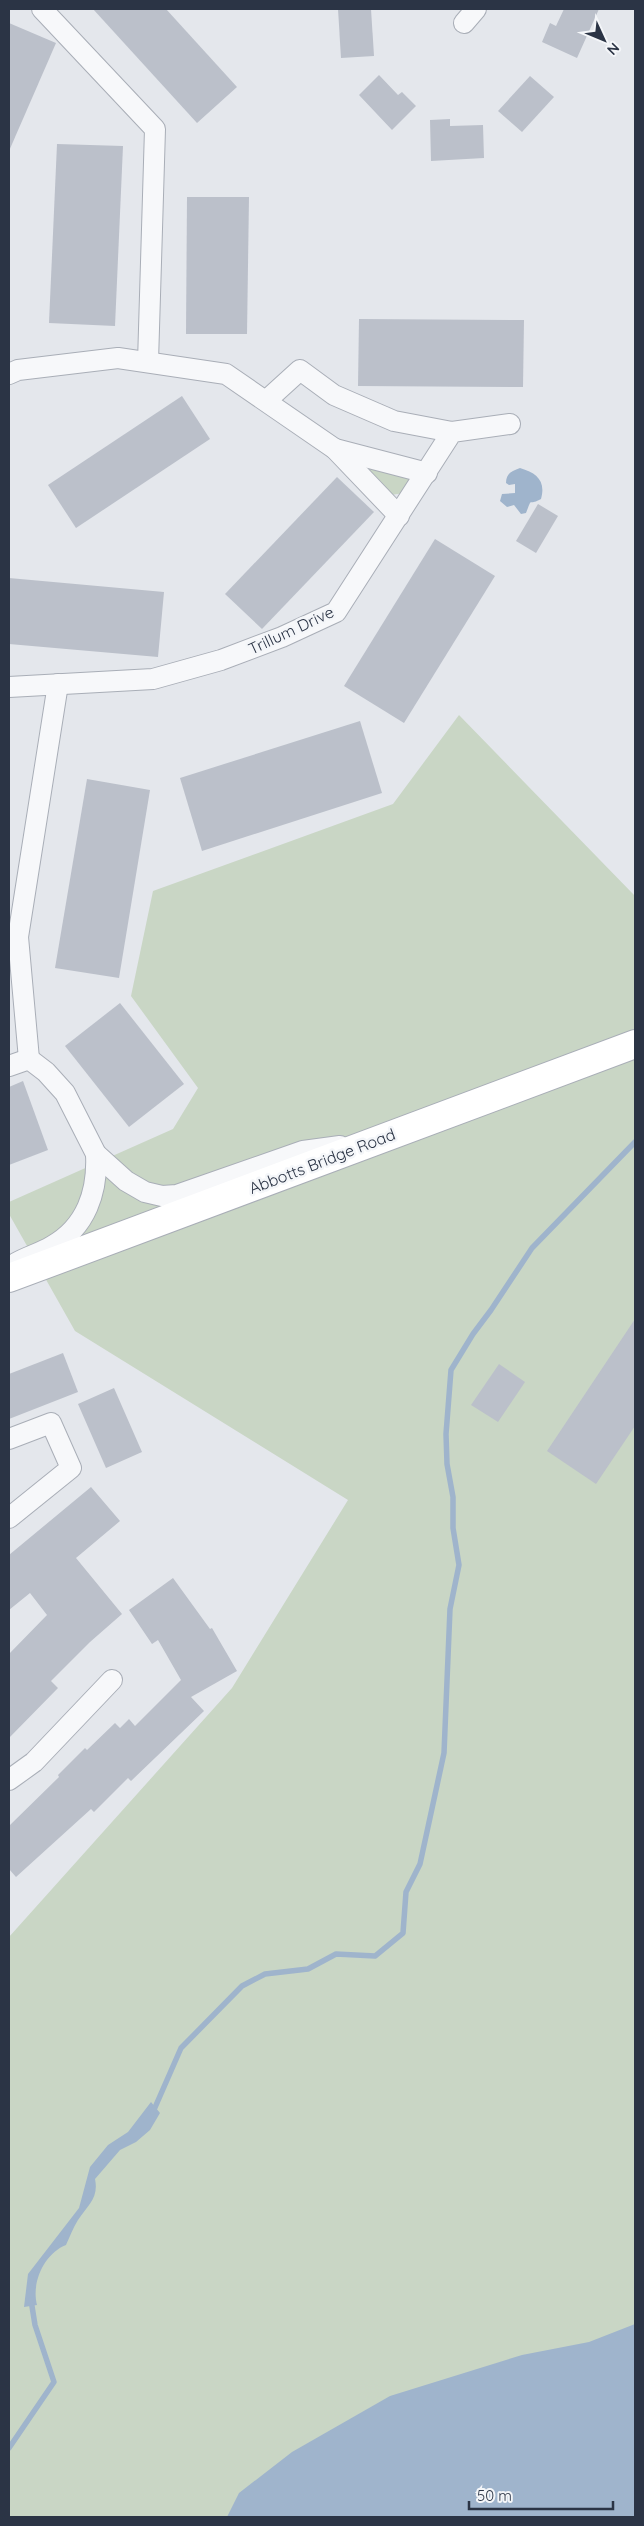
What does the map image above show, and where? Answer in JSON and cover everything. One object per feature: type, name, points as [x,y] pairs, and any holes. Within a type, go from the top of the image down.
[{"type":"main road","name":"Abbotts Bridge Road","points":[[9,1278],[635,1044]]},
{"type":"street","points":[[42,9],[155,129],[148,362]]},
{"type":"street","points":[[9,374],[18,370],[118,358],[226,374],[267,400],[335,448],[399,516]]},
{"type":"street","points":[[267,400],[300,370],[334,394],[394,421],[452,432],[510,424]]},
{"type":"street","name":"Trillum Drive","points":[[9,687],[153,680],[221,660],[282,638],[336,612],[452,432]]},
{"type":"street","points":[[335,448],[427,472]]},
{"type":"street","points":[[58,684],[13,935],[16,993],[29,1059],[46,1072],[65,1093],[96,1154],[126,1181],[145,1192],[162,1196],[177,1195],[303,1151],[371,1142]]},
{"type":"street","points":[[9,1066],[29,1059]]},
{"type":"street","points":[[9,1267],[52,1247],[69,1234],[82,1219],[95,1188],[96,1154]]},
{"type":"street","points":[[9,1439],[51,1423],[71,1468],[9,1518]]},
{"type":"street","points":[[9,1780],[34,1762],[112,1680]]},
{"type":"green space","points":[[355,457],[409,475],[410,481],[404,493],[391,495]]},
{"type":"green space","points":[[459,715],[635,896],[635,2517],[10,2517],[9,1937],[232,1688],[348,1500],[75,1331],[9,1214],[9,1202],[173,1129],[198,1088],[131,996],[153,891],[393,804]]},
{"type":"water","points":[[520,468],[535,475],[542,487],[541,499],[530,503],[526,513],[521,514],[514,505],[507,507],[500,501],[502,494],[515,493],[515,484],[509,485],[506,483],[506,480],[510,473]]},
{"type":"water","points":[[151,2102],[160,2113],[150,2130],[136,2142],[120,2150],[95,2179],[94,2196],[76,2223],[66,2245],[58,2249],[41,2269],[36,2287],[37,2305],[24,2307],[28,2274],[79,2208],[90,2167],[108,2145],[128,2132]]},
{"type":"water","points":[[635,2324],[635,2517],[227,2517],[239,2493],[292,2452],[390,2396],[522,2355],[589,2342]]},
{"type":"building","points":[[93,9],[166,9],[237,87],[197,123]]},
{"type":"building","points":[[338,9],[371,9],[374,56],[341,58]]},
{"type":"building","points":[[564,9],[599,9],[577,58],[542,42],[550,23],[556,26]]},
{"type":"building","points":[[9,23],[56,43],[9,151]]},
{"type":"building","points":[[379,75],[398,95],[402,92],[416,106],[392,130],[359,95]]},
{"type":"building","points":[[530,76],[554,97],[522,132],[498,111]]},
{"type":"building","points":[[450,119],[450,126],[483,125],[484,158],[431,161],[430,120]]},
{"type":"building","points":[[57,144],[123,146],[115,326],[49,323]]},
{"type":"building","points":[[187,197],[249,197],[247,334],[186,334]]},
{"type":"building","points":[[359,319],[524,320],[523,387],[358,386]]},
{"type":"building","points":[[182,396],[210,439],[76,528],[48,485]]},
{"type":"building","points":[[337,477],[374,512],[262,629],[225,594]]},
{"type":"building","points":[[538,504],[558,516],[536,553],[516,541]]},
{"type":"building","points":[[435,539],[495,576],[404,723],[344,686]]},
{"type":"building","points":[[9,578],[164,592],[158,657],[9,644]]},
{"type":"building","points":[[360,721],[382,793],[202,851],[180,778]]},
{"type":"building","points":[[87,779],[150,790],[119,978],[55,968]]},
{"type":"building","points":[[120,1003],[184,1084],[129,1127],[65,1046]]},
{"type":"building","points":[[23,1081],[48,1150],[9,1165],[9,1087]]},
{"type":"building","points":[[635,1319],[635,1426],[596,1484],[547,1451]]},
{"type":"building","points":[[63,1353],[78,1392],[9,1419],[9,1374]]},
{"type":"building","points":[[499,1364],[525,1382],[498,1422],[471,1405]]},
{"type":"building","points":[[114,1388],[142,1452],[106,1468],[78,1404]]},
{"type":"building","points":[[91,1487],[120,1521],[76,1558],[122,1614],[90,1642],[51,1681],[58,1688],[9,1738],[9,1654],[47,1615],[30,1593],[9,1610],[9,1555]]},
{"type":"building","points":[[173,1578],[210,1629],[212,1628],[237,1671],[191,1697],[204,1711],[131,1781],[128,1778],[94,1812],[91,1809],[16,1877],[9,1869],[9,1826],[59,1777],[58,1775],[85,1748],[87,1750],[115,1723],[120,1728],[129,1719],[135,1726],[181,1680],[158,1640],[152,1644],[129,1610]]},
{"type":"waterway","points":[[153,2112],[181,2048],[242,1986],[265,1974],[308,1969],[336,1954],[375,1956],[403,1933],[406,1892],[420,1864],[444,1753],[450,1609],[459,1565],[453,1528],[453,1497],[447,1464],[446,1434],[451,1370],[473,1334],[532,1248],[635,1142]]},
{"type":"waterway","points":[[9,2448],[54,2382],[35,2325],[31,2300]]}]
